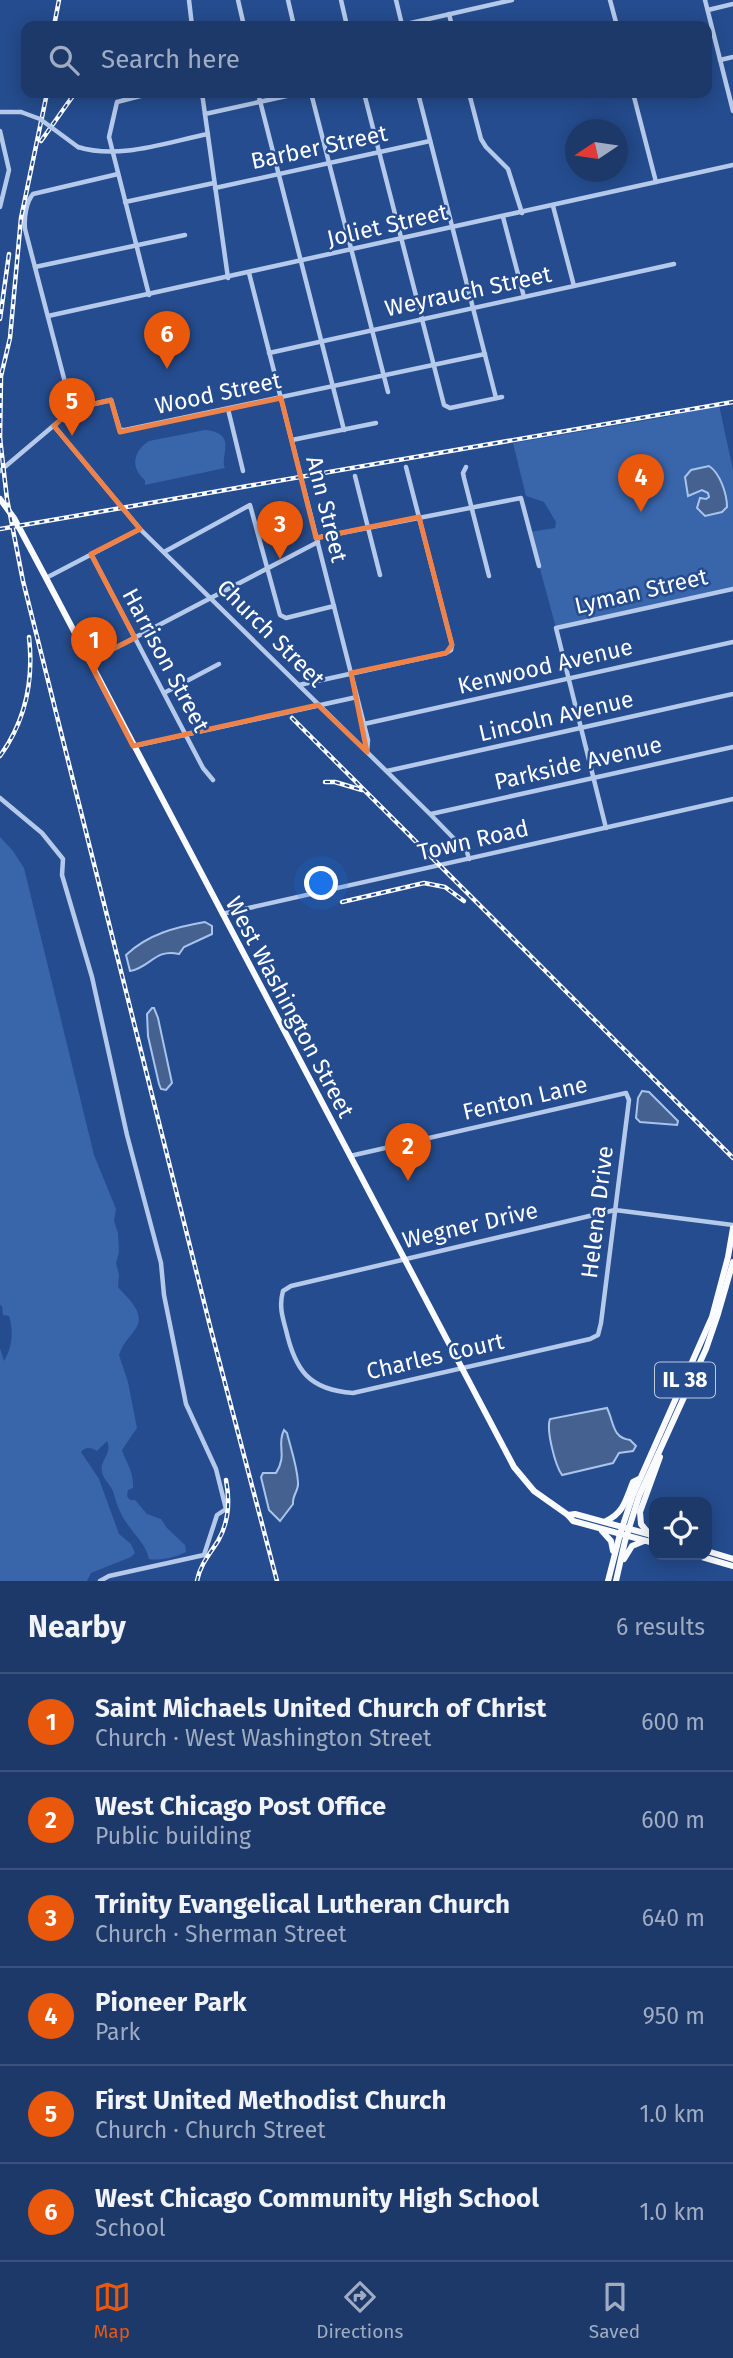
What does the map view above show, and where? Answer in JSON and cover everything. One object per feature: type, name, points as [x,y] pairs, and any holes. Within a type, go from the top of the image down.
[{"type":"main road","name":"West Washington Street","points":[[1,501],[14,518],[46,578],[519,1475],[573,1521],[624,1531]]},
{"type":"main road","name":"IL 38","points":[[618,1581],[624,1531],[639,1479],[712,1317],[733,1226]]},
{"type":"main road","name":"IL 38","points":[[608,1581],[624,1531],[709,1339],[733,1262]]},
{"type":"main road","points":[[649,1536],[641,1524],[640,1512],[662,1453],[663,1442]]},
{"type":"main road","points":[[605,1521],[622,1510],[633,1482],[639,1479]]},
{"type":"main road","name":"West Washington Street","points":[[568,1515],[575,1514],[605,1521],[624,1531]]},
{"type":"main road","points":[[598,1528],[611,1541],[612,1564]]},
{"type":"main road","points":[[624,1531],[649,1537]]},
{"type":"main road","points":[[618,1581],[626,1553],[634,1545],[649,1538]]},
{"type":"main road","points":[[712,1553],[733,1559]]},
{"type":"main road","points":[[712,1560],[733,1566]]},
{"type":"street","points":[[189,0],[191,21]]},
{"type":"street","points":[[238,0],[243,21]]},
{"type":"street","points":[[288,0],[293,21]]},
{"type":"street","points":[[341,0],[346,21]]},
{"type":"street","points":[[396,0],[401,21]]},
{"type":"street","points":[[419,21],[512,0]]},
{"type":"street","points":[[610,0],[616,21]]},
{"type":"street","points":[[705,0],[711,21]]},
{"type":"street","points":[[708,10],[733,4]]},
{"type":"street","points":[[449,14],[451,21]]},
{"type":"street","points":[[712,27],[733,110]]},
{"type":"street","points":[[720,60],[733,57]]},
{"type":"street","points":[[125,98],[116,103],[109,134],[149,295]]},
{"type":"street","points":[[203,98],[228,278]]},
{"type":"street","points":[[259,98],[344,429]]},
{"type":"street","points":[[205,114],[275,98]]},
{"type":"street","points":[[312,98],[388,392]]},
{"type":"street","points":[[366,98],[446,407],[502,397]]},
{"type":"street","points":[[419,98],[496,398]]},
{"type":"street","points":[[470,98],[481,139],[509,169],[522,213]]},
{"type":"street","points":[[634,98],[656,182]]},
{"type":"street","points":[[0,112],[21,112],[40,119],[78,148],[96,152],[112,152],[208,134]]},
{"type":"street","points":[[0,131],[9,170],[0,207]]},
{"type":"street","name":"Barber Street","points":[[125,202],[279,174],[430,141]]},
{"type":"street","name":"Joliet Street","points":[[48,316],[733,166]]},
{"type":"street","points":[[0,471],[72,409],[24,225],[29,200],[33,194],[118,174]]},
{"type":"street","points":[[553,206],[574,286]]},
{"type":"street","points":[[503,217],[524,297]]},
{"type":"street","points":[[35,267],[185,235]]},
{"type":"street","name":"Weyrauch Street","points":[[269,353],[674,264]]},
{"type":"street","name":"Ann Street","points":[[249,274],[370,747],[368,752]]},
{"type":"street","name":"Wood Street","points":[[72,409],[111,400],[119,427],[123,431],[485,354]]},
{"type":"street","points":[[228,409],[243,471]]},
{"type":"street","points":[[292,440],[376,423]]},
{"type":"street","name":"Church Street","points":[[54,426],[140,529],[430,814],[467,852],[469,859]]},
{"type":"street","points":[[298,685],[451,650],[453,645],[406,467]]},
{"type":"street","points":[[466,467],[463,473],[489,576]]},
{"type":"street","points":[[355,476],[380,575]]},
{"type":"street","points":[[89,661],[317,540],[368,527],[521,498],[539,566]]},
{"type":"street","points":[[164,552],[250,505],[281,616],[286,618],[334,606]]},
{"type":"street","points":[[46,578],[140,529]]},
{"type":"street","name":"Harrison Street","points":[[91,554],[203,768],[212,780]]},
{"type":"street","name":"Lyman Street","points":[[568,678],[556,628],[733,589]]},
{"type":"street","name":"Kenwood Avenue","points":[[364,724],[733,642]]},
{"type":"street","points":[[164,693],[219,664]]},
{"type":"street","points":[[568,678],[606,828]]},
{"type":"street","name":"Lincoln Avenue","points":[[387,771],[733,694]]},
{"type":"street","points":[[133,746],[357,697]]},
{"type":"street","name":"Parkside Avenue","points":[[430,814],[733,747]]},
{"type":"street","points":[[0,798],[42,833],[63,859],[61,875],[92,977],[127,1135],[161,1263],[164,1295],[183,1392],[194,1424],[216,1469],[226,1509],[217,1515],[204,1555],[109,1576],[100,1581]]},
{"type":"street","name":"Town Road","points":[[222,914],[733,799]]},
{"type":"street","name":"Fenton Lane","points":[[349,1156],[626,1093]]},
{"type":"street","name":"Helena Drive","points":[[598,1335],[629,1100],[626,1093]]},
{"type":"street","name":"Wegner Drive","points":[[292,1355],[281,1308],[283,1291],[290,1286],[615,1210],[733,1226]]},
{"type":"street","name":"Charles Court","points":[[292,1355],[305,1375],[324,1387],[337,1392],[353,1393],[598,1335]]},
{"type":"highlighted area","points":[[281,398],[316,538],[419,517],[452,645],[446,653],[351,673],[367,752],[318,705],[133,746],[89,661],[135,638],[91,554],[140,529],[54,426],[72,409],[111,400],[120,432]]},
{"type":"shaded area","points":[[719,405],[733,470],[733,589],[556,628],[530,532],[555,528],[556,522],[544,502],[526,496],[513,443]]},
{"type":"shaded area","points":[[205,430],[221,435],[225,440],[225,468],[145,485],[145,480],[135,465],[137,455],[144,445],[149,441]]},
{"type":"shaded area","points":[[709,466],[722,484],[727,507],[722,512],[705,516],[697,508],[700,498],[706,499],[709,497],[708,493],[702,490],[688,496],[685,477],[691,470]]},
{"type":"shaded area","points":[[0,837],[24,868],[94,1155],[116,1209],[114,1221],[118,1233],[118,1287],[138,1313],[138,1325],[119,1355],[128,1382],[137,1428],[122,1450],[133,1483],[127,1496],[130,1500],[135,1500],[147,1514],[161,1519],[185,1545],[186,1552],[168,1558],[149,1559],[143,1544],[121,1514],[113,1491],[103,1475],[102,1464],[108,1450],[107,1441],[97,1451],[89,1448],[81,1452],[99,1479],[119,1534],[131,1544],[135,1553],[91,1573],[87,1581],[0,1581],[0,1348],[4,1361],[12,1333],[9,1316],[3,1315],[0,1305]]},
{"type":"shaded area","points":[[205,922],[212,926],[212,934],[184,947],[179,954],[158,956],[130,971],[126,955],[144,942],[173,929]]},
{"type":"shaded area","points":[[152,1008],[158,1018],[172,1083],[166,1090],[161,1089],[159,1084],[148,1036],[147,1014]]},
{"type":"shaded area","points":[[642,1091],[649,1092],[678,1121],[677,1125],[640,1122],[636,1118],[638,1098]]},
{"type":"shaded area","points":[[607,1408],[617,1433],[636,1446],[633,1451],[619,1453],[613,1463],[562,1475],[552,1447],[550,1419]]},
{"type":"shaded area","points":[[284,1430],[294,1458],[298,1485],[293,1504],[280,1521],[269,1510],[261,1477],[263,1473],[276,1473],[281,1461]]},
{"type":"railway","points":[[55,21],[59,0]]},
{"type":"railway","points":[[0,443],[1,376],[10,338],[21,218],[46,98]]},
{"type":"railway","points":[[41,141],[71,98]]},
{"type":"railway","points":[[0,319],[9,254]]},
{"type":"railway","points":[[0,529],[733,402]]},
{"type":"railway","points":[[0,438],[7,499],[23,581],[210,1326],[277,1581]]},
{"type":"railway","points":[[0,756],[16,728],[26,700],[30,669],[29,637]]},
{"type":"railway","points":[[292,718],[733,1158]]},
{"type":"railway","points":[[325,782],[335,782],[362,790]]},
{"type":"railway","points":[[342,902],[424,883],[445,887],[464,901]]},
{"type":"railway","points":[[197,1581],[224,1526],[228,1504],[226,1480]]},
{"type":"place","name":"West Chicago Community High School","points":[[167,369]]},
{"type":"place","name":"First United Methodist Church","points":[[72,436]]},
{"type":"place","name":"Pioneer Park","points":[[641,512]]},
{"type":"place","name":"Trinity Evangelical Lutheran Church","points":[[280,559]]},
{"type":"place","name":"Saint Michaels United Church of Christ","points":[[94,675]]},
{"type":"place","name":"West Chicago Post Office","points":[[408,1181]]}]
